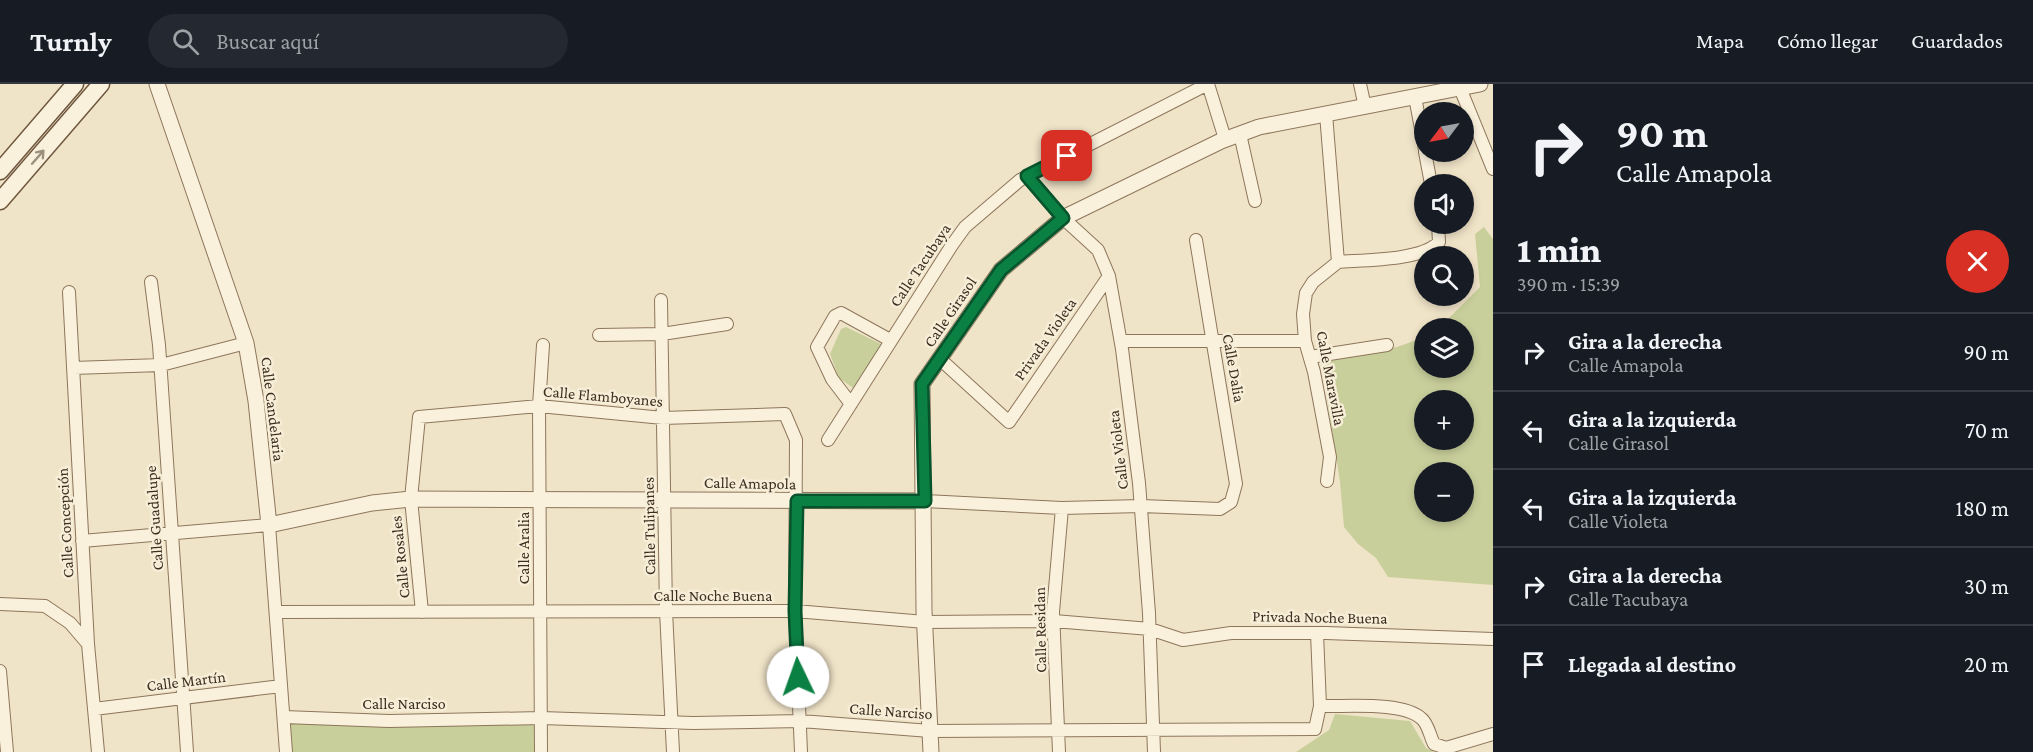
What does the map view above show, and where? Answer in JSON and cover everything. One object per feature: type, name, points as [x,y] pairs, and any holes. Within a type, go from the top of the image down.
[{"type":"main road","points":[[0,171],[75,84]]},
{"type":"main road","points":[[0,201],[101,84]]},
{"type":"street","name":"Calle Candelaria","points":[[157,84],[246,343],[256,401],[269,525],[286,752]]},
{"type":"street","points":[[1208,84],[1225,139]]},
{"type":"street","name":"Calle Tacubaya","points":[[828,440],[890,340],[965,227],[1027,176],[1208,84]]},
{"type":"street","points":[[1360,84],[1365,107]]},
{"type":"street","name":"Calle Girasol","points":[[931,752],[925,622],[922,384],[1001,270],[1063,218],[1225,139],[1259,127],[1415,97],[1450,88],[1480,84]]},
{"type":"street","points":[[1450,88],[1493,169]]},
{"type":"street","points":[[1415,97],[1416,102]]},
{"type":"street","points":[[1326,114],[1338,262],[1402,256],[1432,249],[1438,242],[1438,234]]},
{"type":"street","points":[[1240,134],[1256,201]]},
{"type":"street","name":"Calle Violeta","points":[[1027,176],[1063,218],[1098,250],[1109,276],[1121,341],[1141,506],[1150,628],[1154,752]]},
{"type":"street","name":"Calle Dalia","points":[[1196,240],[1236,484],[1231,502]]},
{"type":"street","name":"Calle Maravilla","points":[[1327,481],[1330,456],[1305,341],[1306,293],[1313,282],[1338,262]]},
{"type":"street","name":"Privada Violeta","points":[[939,359],[1009,422],[1109,276]]},
{"type":"street","name":"Calle Guadalupe","points":[[151,282],[161,365],[187,752]]},
{"type":"street","name":"Calle Concepción","points":[[69,292],[88,644],[98,752]]},
{"type":"street","name":"Calle Tulipanes","points":[[661,300],[666,611],[673,752]]},
{"type":"street","points":[[851,404],[832,379],[817,347],[835,316],[841,313],[890,340]]},
{"type":"street","points":[[599,334],[662,334],[727,324]]},
{"type":"street","points":[[1121,341],[1305,341]]},
{"type":"street","points":[[73,368],[161,365],[246,343]]},
{"type":"street","name":"Calle Aralia","points":[[541,752],[539,406],[543,345]]},
{"type":"street","points":[[1310,357],[1387,345]]},
{"type":"street","name":"Calle Flamboyanes","points":[[419,417],[539,406],[663,418],[785,414],[796,440],[797,501]]},
{"type":"street","name":"Calle Rosales","points":[[419,417],[411,500],[422,612]]},
{"type":"street","name":"Calle Amapola","points":[[269,525],[372,503],[411,500],[539,498],[925,501],[1062,508],[1141,506],[1220,509],[1231,502]]},
{"type":"street","points":[[797,501],[795,611],[801,752]]},
{"type":"street","name":"Calle Residan","points":[[1059,752],[1054,621],[1062,508]]},
{"type":"street","points":[[82,541],[269,525]]},
{"type":"street","points":[[0,604],[45,606],[70,623],[88,644]]},
{"type":"street","name":"Calle Noche Buena","points":[[276,612],[795,611],[925,622],[1054,621],[1150,628]]},
{"type":"street","name":"Privada Noche Buena","points":[[1150,628],[1183,640],[1231,633],[1317,633],[1493,639]]},
{"type":"street","points":[[1317,633],[1320,706],[1396,708],[1412,711],[1424,721],[1434,744],[1446,748],[1493,734]]},
{"type":"street","points":[[0,671],[6,752]]},
{"type":"street","name":"Calle Martín","points":[[94,710],[282,686]]},
{"type":"street","name":"Calle Narciso","points":[[284,717],[389,721],[541,718],[672,722],[801,721],[930,731],[1059,732],[1154,728],[1315,729],[1320,706]]},
{"type":"green space","points":[[1484,227],[1493,239],[1493,585],[1388,577],[1376,558],[1358,544],[1344,527],[1340,482],[1321,359],[1397,347],[1414,341],[1414,378],[1474,378],[1474,318],[1449,318],[1461,306],[1474,306],[1474,293],[1480,287],[1475,234]]},
{"type":"green space","points":[[846,327],[881,344],[881,351],[856,390],[839,378],[830,354],[841,329]]},
{"type":"green space","points":[[1335,714],[1410,721],[1426,748],[1434,752],[1296,752],[1329,730]]},
{"type":"green space","points":[[284,717],[541,718],[541,752],[286,752]]},
{"type":"route","points":[[798,677],[795,611],[797,501],[925,501],[922,384],[1001,270],[1063,218],[1027,176],[1067,156]]}]
